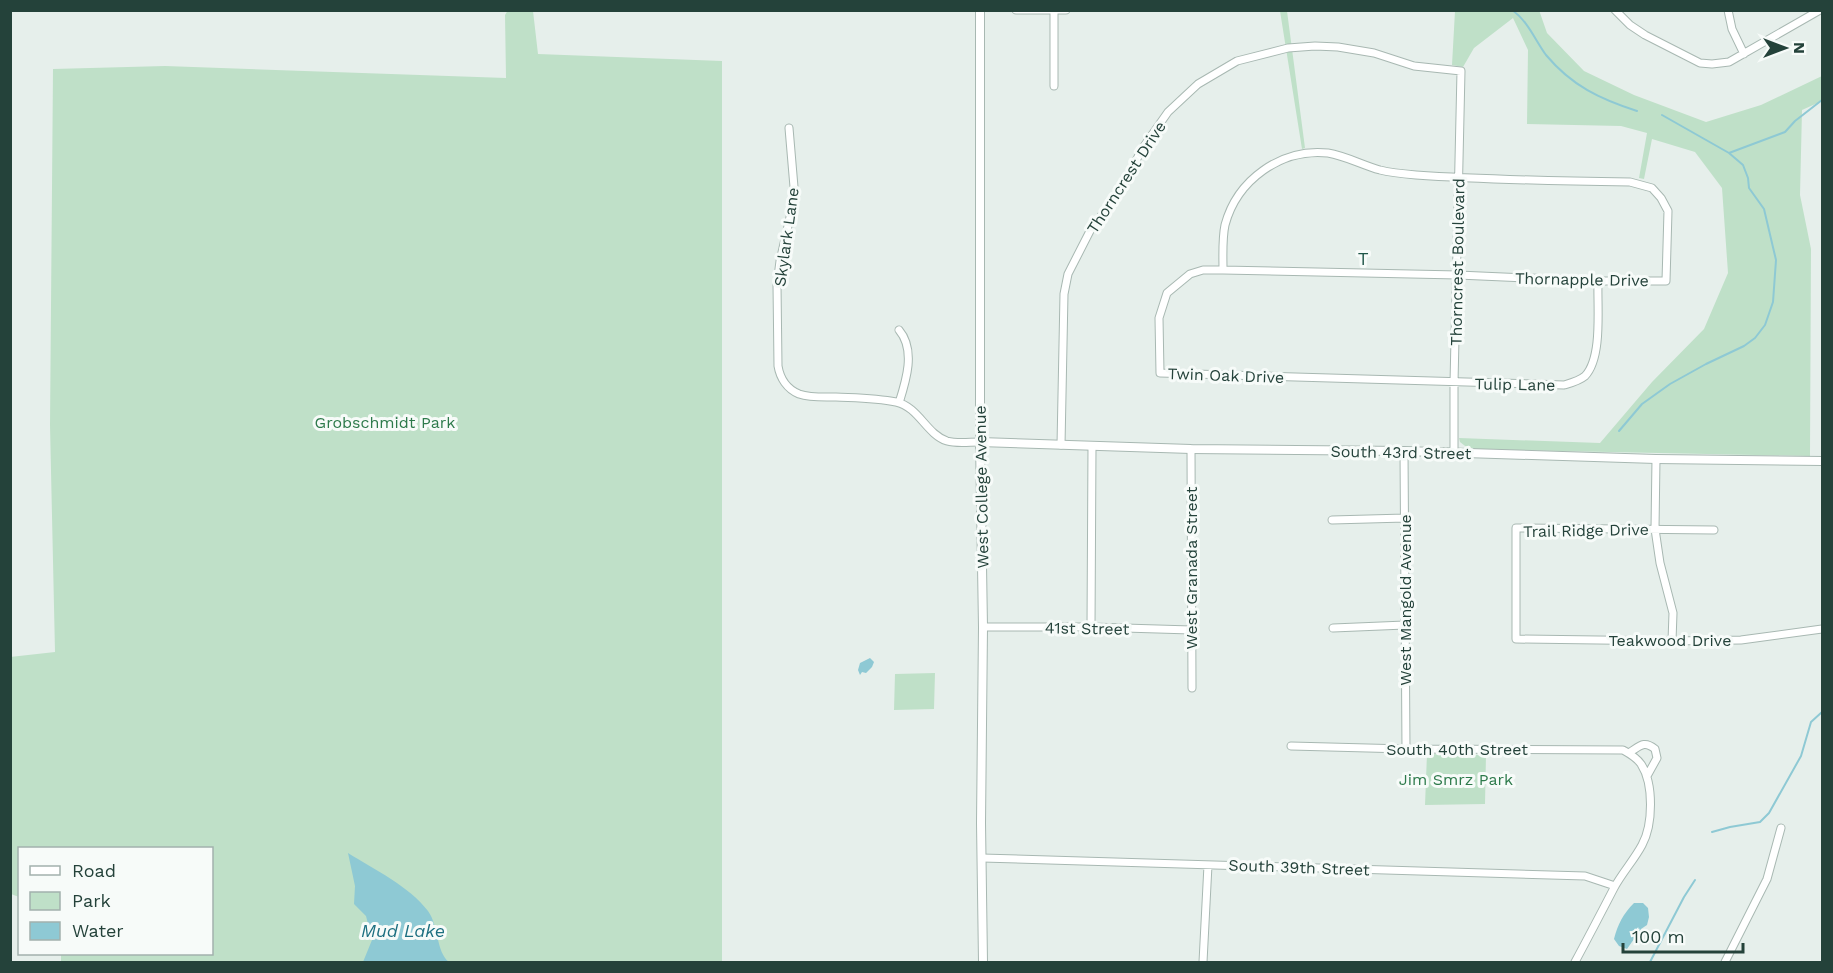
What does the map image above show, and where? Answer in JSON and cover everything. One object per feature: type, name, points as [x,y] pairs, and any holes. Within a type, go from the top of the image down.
[{"type":"street","name":"West College Avenue","points":[[980,10],[982,963]]},
{"type":"street","points":[[1016,10],[1066,10]]},
{"type":"street","points":[[1615,10],[1630,25],[1645,35],[1700,63],[1722,64],[1730,62],[1821,10]]},
{"type":"street","points":[[1728,10],[1732,28],[1744,54]]},
{"type":"street","points":[[1054,11],[1054,86]]},
{"type":"street","name":"Thorncrest Drive","points":[[1061,445],[1064,294],[1068,274],[1090,230],[1121,190],[1142,149],[1168,112],[1198,84],[1237,61],[1288,48],[1338,47],[1374,53],[1414,66],[1461,71]]},
{"type":"street","name":"Thorncrest Boulevard","points":[[1454,452],[1461,71]]},
{"type":"street","name":"Skylark Lane","points":[[789,128],[794,187],[793,204],[777,285],[780,377],[798,393],[810,396],[868,398],[899,403],[914,412],[934,434],[947,441],[980,442]]},
{"type":"street","points":[[1222,270],[1225,227],[1230,211],[1254,177],[1273,163],[1311,153],[1328,153],[1380,170],[1458,178]]},
{"type":"street","name":"Thornapple Drive","points":[[1458,178],[1629,182],[1652,188],[1668,211],[1666,281],[1458,275]]},
{"type":"street","name":"Twin Oak Drive","points":[[1454,383],[1160,373],[1159,318],[1167,293],[1190,274],[1203,270],[1458,275]]},
{"type":"street","name":"Tulip Lane","points":[[1454,383],[1564,385],[1584,377],[1592,367],[1596,353],[1598,280]]},
{"type":"street","points":[[899,330],[904,336],[908,349],[908,361],[906,381],[899,403]]},
{"type":"street","name":"South 43rd Street","points":[[980,442],[1191,449],[1404,451],[1656,459],[1822,461]]},
{"type":"street","points":[[1090,627],[1092,446]]},
{"type":"street","name":"West Granada Street","points":[[1191,449],[1192,688]]},
{"type":"street","name":"West Mangold Avenue","points":[[1404,451],[1406,749]]},
{"type":"street","points":[[1656,459],[1655,529],[1660,563],[1672,613],[1672,641]]},
{"type":"street","points":[[1332,520],[1405,519]]},
{"type":"street","name":"Trail Ridge Drive","points":[[1516,639],[1516,528],[1655,529]]},
{"type":"street","points":[[1655,529],[1714,530]]},
{"type":"street","points":[[1333,628],[1405,625]]},
{"type":"street","name":"41st Street","points":[[983,627],[1191,630]]},
{"type":"street","name":"Teakwood Drive","points":[[1516,639],[1741,640],[1822,628]]},
{"type":"street","name":"South 40th Street","points":[[1291,746],[1626,751],[1642,744],[1649,744],[1655,749],[1657,758],[1647,776]]},
{"type":"street","points":[[1575,963],[1615,886],[1643,843],[1649,820],[1650,798],[1647,776],[1640,762],[1626,751]]},
{"type":"street","points":[[1725,963],[1767,879],[1781,828]]},
{"type":"street","name":"South 39th Street","points":[[982,858],[1585,876],[1615,886]]},
{"type":"street","points":[[1203,963],[1208,865]]},
{"type":"green space","name":"Grobschmidt Park","points":[[508,10],[533,11],[538,54],[722,61],[722,962],[61,962],[61,955],[213,955],[213,847],[18,847],[18,897],[11,894],[10,657],[55,652],[50,425],[53,69],[165,66],[506,78],[505,15]]},
{"type":"green space","points":[[1539,10],[1547,33],[1584,71],[1634,95],[1706,122],[1761,105],[1822,76],[1822,101],[1802,110],[1800,195],[1811,249],[1810,456],[1469,449],[1460,442],[1459,438],[1600,443],[1652,382],[1704,329],[1728,273],[1722,188],[1695,152],[1652,139],[1644,179],[1639,178],[1647,133],[1621,126],[1527,124],[1528,50],[1513,18],[1474,48],[1463,67],[1452,65],[1455,11]]},
{"type":"green space","points":[[1280,11],[1287,11],[1305,148],[1302,149]]},
{"type":"green space","points":[[935,673],[934,709],[894,710],[895,674]]},
{"type":"green space","name":"Jim Smrz Park","points":[[1427,754],[1486,755],[1485,804],[1425,805]]},
{"type":"water","points":[[870,658],[874,662],[872,667],[860,675],[858,670],[860,663]]},
{"type":"water","name":"Mud Lake","points":[[348,853],[391,879],[420,902],[432,917],[442,952],[449,962],[363,962],[372,940],[366,916],[354,904],[355,886]]},
{"type":"water","points":[[1634,903],[1643,903],[1648,908],[1649,917],[1647,925],[1641,929],[1627,949],[1619,946],[1614,939],[1621,920]]},
{"type":"waterway","points":[[1512,10],[1527,25],[1546,55],[1566,75],[1587,90],[1637,111]]},
{"type":"waterway","points":[[1729,153],[1785,132],[1822,100]]},
{"type":"waterway","points":[[1619,431],[1642,404],[1670,384],[1744,346],[1755,338],[1765,325],[1773,302],[1776,260],[1764,209],[1749,188],[1743,165],[1729,153],[1662,115]]},
{"type":"waterway","points":[[1712,832],[1760,822],[1769,813],[1801,756],[1811,722],[1822,712]]},
{"type":"waterway","points":[[1650,962],[1695,880]]},
{"type":"district","name":"T","points":[[1364,259]]}]
